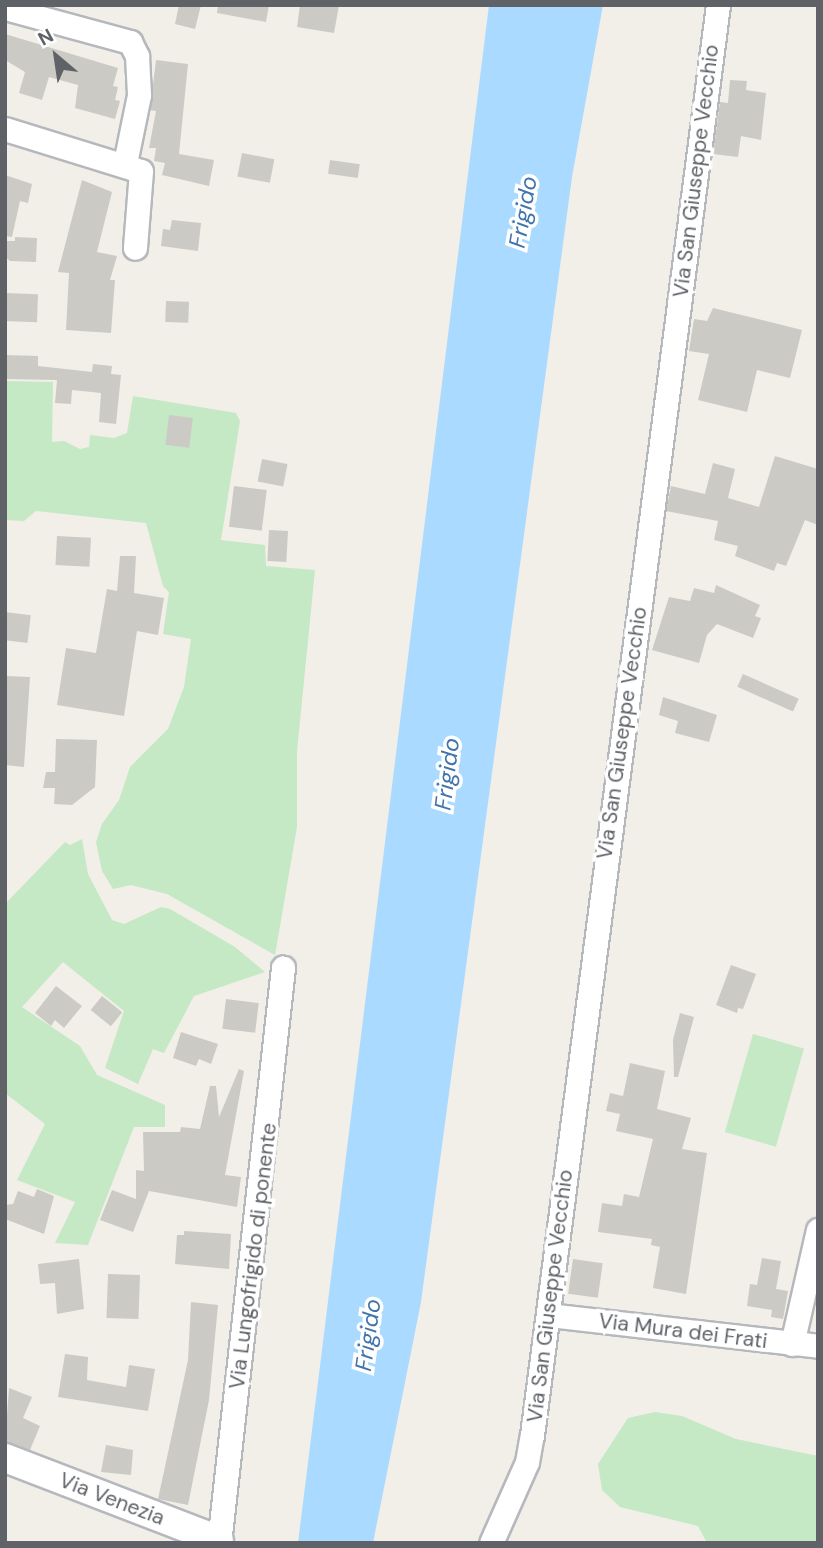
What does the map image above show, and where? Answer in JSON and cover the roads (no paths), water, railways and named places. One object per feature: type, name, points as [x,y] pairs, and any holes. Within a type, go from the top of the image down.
[{"type":"street","name":"Via San Giuseppe Vecchio","points":[[491,1543],[527,1462],[718,5]]},
{"type":"street","points":[[5,8],[130,42],[137,57],[139,95],[125,163]]},
{"type":"street","points":[[5,129],[125,163],[141,171],[135,248]]},
{"type":"street","name":"Via Lungofrigido di ponente","points":[[219,1541],[283,968]]},
{"type":"street","points":[[792,1344],[818,1230]]},
{"type":"street","name":"Via Mura dei Frati","points":[[548,1315],[818,1346]]},
{"type":"street","name":"Via Venezia","points":[[5,1458],[219,1541]]},
{"type":"water","name":"Frigido","points":[[489,5],[603,5],[572,177],[421,1302],[373,1543],[298,1543]]}]
